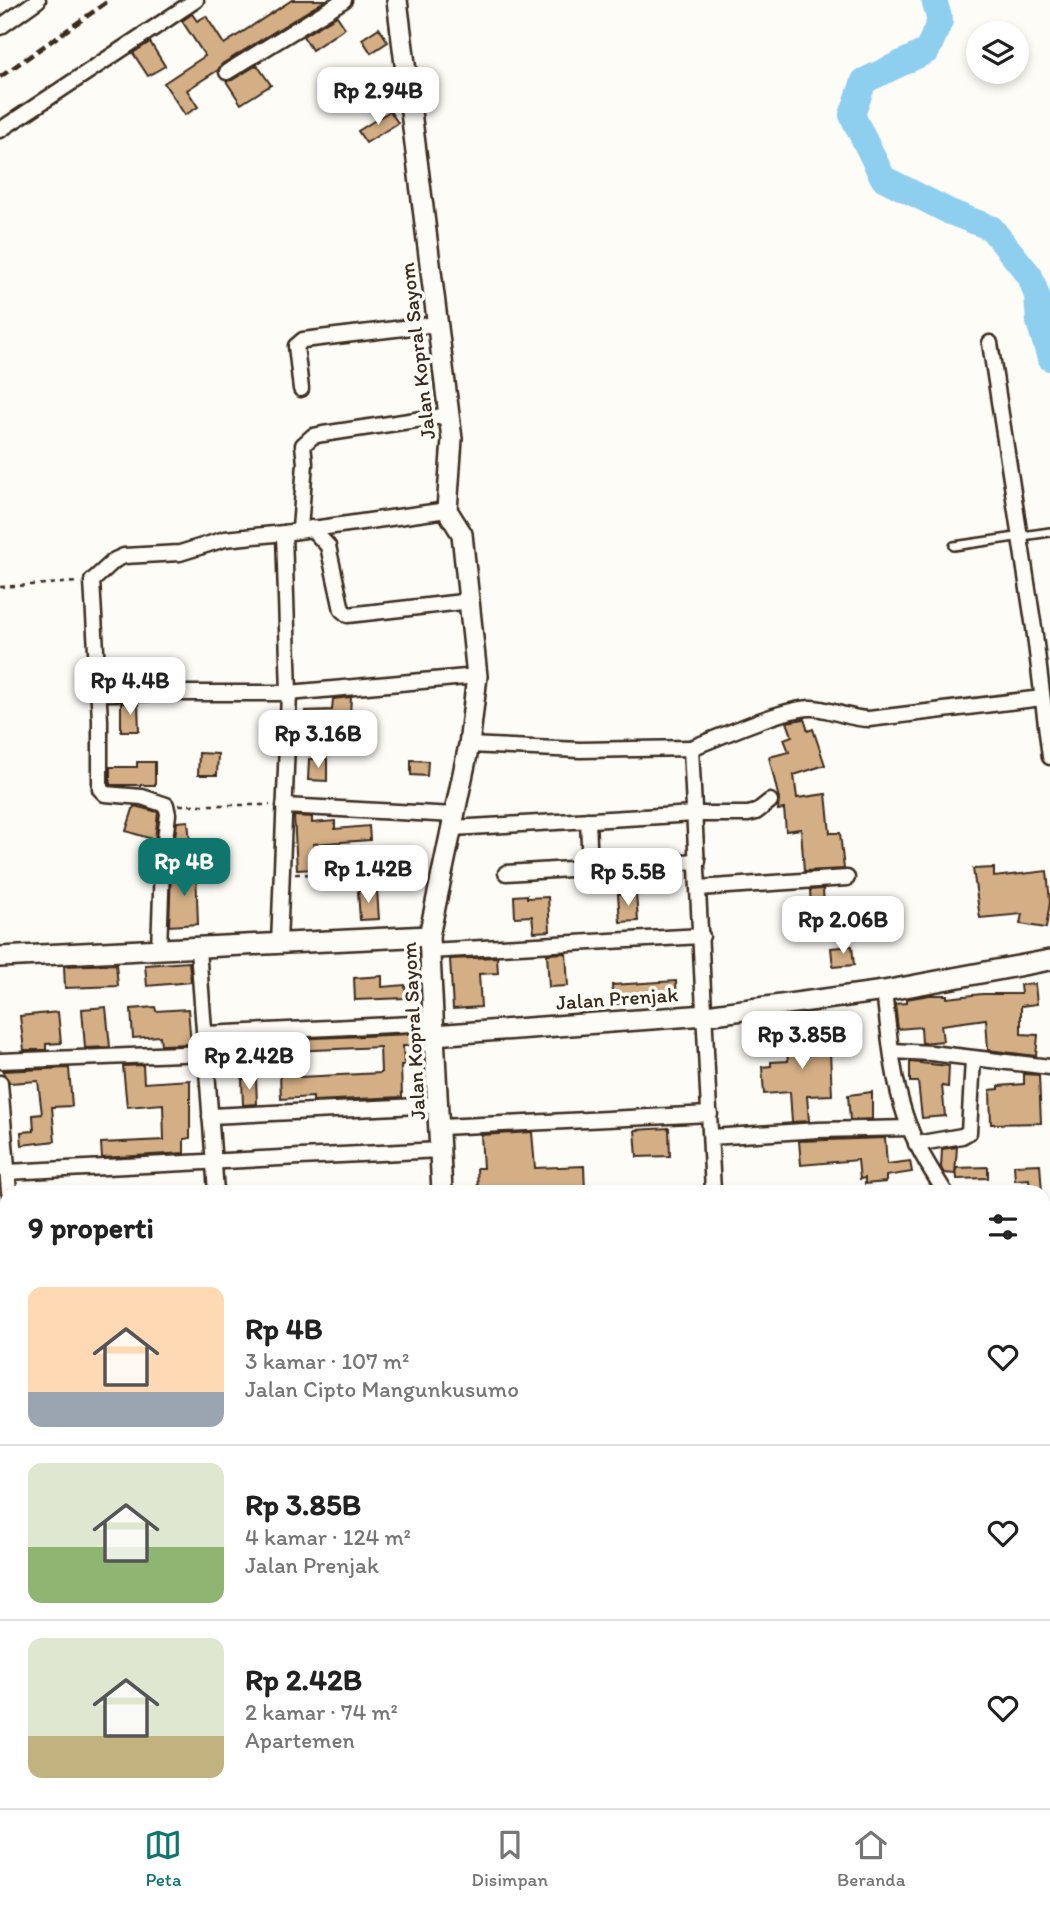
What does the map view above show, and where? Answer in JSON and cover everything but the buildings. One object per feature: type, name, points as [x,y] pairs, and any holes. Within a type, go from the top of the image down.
[{"type":"street","points":[[0,27],[38,0]]},
{"type":"street","points":[[0,130],[196,0]]},
{"type":"street","points":[[227,72],[344,0]]},
{"type":"street","name":"Jalan Kopral Sayom","points":[[397,0],[452,439],[447,510],[462,534],[477,676],[469,745],[429,944],[442,1185]]},
{"type":"street","points":[[301,389],[296,346],[303,340],[437,324]]},
{"type":"street","points":[[990,343],[1044,695],[1050,757]]},
{"type":"street","points":[[305,529],[303,445],[306,440],[323,434],[449,415]]},
{"type":"street","points":[[159,949],[162,866],[168,814],[166,805],[142,797],[102,792],[92,581],[124,556],[180,553],[225,539],[447,510]]},
{"type":"street","points":[[305,529],[328,546],[342,610],[348,615],[471,601]]},
{"type":"street","points":[[279,944],[289,693],[284,533]]},
{"type":"street","points":[[99,693],[289,693],[477,676]]},
{"type":"street","points":[[469,745],[580,750],[691,748],[774,717],[812,708],[856,719],[869,719],[1044,695]]},
{"type":"street","points":[[691,748],[713,1185]]},
{"type":"street","points":[[284,806],[454,822],[748,814],[756,812],[770,801]]},
{"type":"street","points":[[588,820],[590,868]]},
{"type":"street","points":[[506,873],[698,862]]},
{"type":"street","points":[[699,888],[847,878]]},
{"type":"street","points":[[0,957],[279,944],[429,944],[702,936]]},
{"type":"street","points":[[198,949],[216,1185]]},
{"type":"street","name":"Jalan Prenjak","points":[[433,1029],[706,1015],[884,991],[1050,961]]},
{"type":"street","points":[[884,991],[903,1112],[916,1144],[941,1185]]},
{"type":"street","points":[[206,1034],[433,1029]]},
{"type":"street","points":[[892,1051],[1050,1067]]},
{"type":"street","points":[[0,1061],[207,1053]]},
{"type":"street","points":[[916,1144],[962,1136],[969,1132],[973,1059]]},
{"type":"street","points":[[0,1083],[8,1185]]},
{"type":"street","points":[[210,1116],[439,1105]]},
{"type":"street","points":[[441,1127],[710,1114]]},
{"type":"street","points":[[710,1137],[818,1130],[910,1128]]},
{"type":"street","points":[[7,1172],[440,1150]]},
{"type":"lane","points":[[954,546],[1050,532]]},
{"type":"path","points":[[0,587],[92,581]]},
{"type":"path","points":[[166,805],[284,806]]},
{"type":"path","points":[[281,874],[442,876]]},
{"type":"waterway","points":[[934,0],[940,21],[927,51],[864,81],[852,115],[883,178],[950,212],[991,228],[1030,276],[1037,296],[1039,322],[1050,358]]},
{"type":"railway","points":[[0,77],[110,0]]}]
